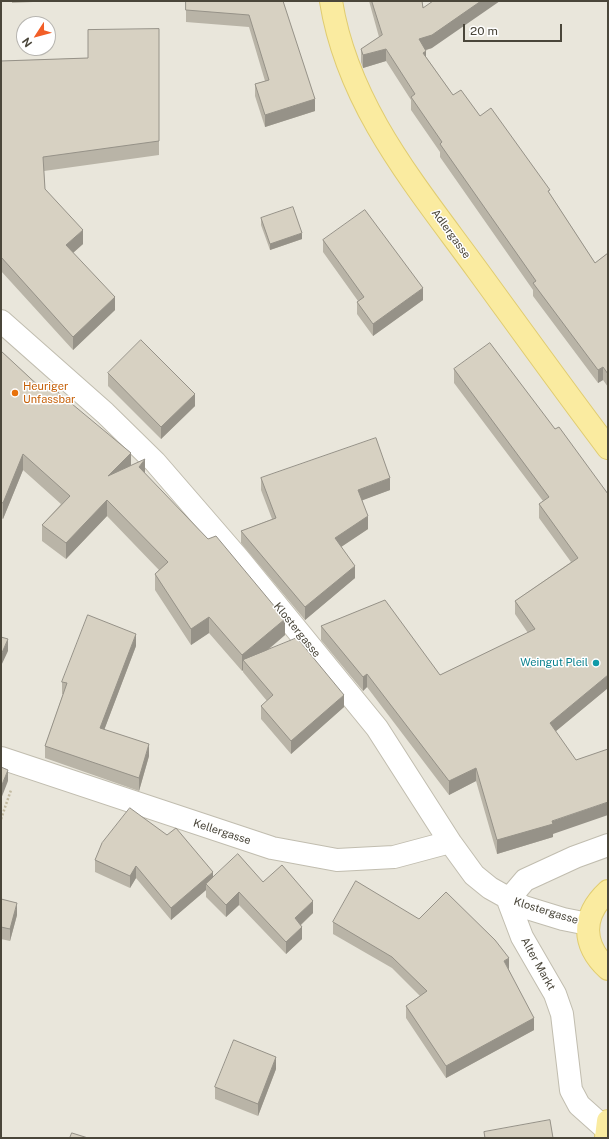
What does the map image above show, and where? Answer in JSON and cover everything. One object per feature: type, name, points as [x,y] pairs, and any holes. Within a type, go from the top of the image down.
[{"type":"main road","name":"Adlergasse","points":[[331,1],[341,48],[352,80],[366,109],[384,139],[420,192],[608,448]]},
{"type":"main road","points":[[608,892],[600,899],[592,911],[588,924],[588,938],[592,951],[599,962],[608,969]]},
{"type":"street","name":"Klostergasse","points":[[1,322],[105,413],[155,462],[239,559],[377,728],[450,842],[474,875],[508,900],[524,907],[563,919],[588,924]]},
{"type":"street","name":"Kellergasse","points":[[1,758],[272,848],[287,851],[337,860],[394,857],[450,842]]},
{"type":"street","points":[[508,900],[525,880],[608,845]]},
{"type":"street","name":"Alter Markt","points":[[508,900],[522,937],[554,994],[562,1014],[571,1090],[578,1105],[607,1130]]},
{"type":"shaded area","points":[[1,1],[608,1],[608,1138],[1,1138]]},
{"type":"building","points":[[186,1],[283,1],[315,99],[265,115],[255,84],[269,80],[249,15],[186,10]]},
{"type":"building","points":[[372,1],[422,1],[423,8],[433,1],[481,1],[432,35],[419,39],[426,51],[423,53],[453,95],[461,90],[480,116],[491,108],[550,190],[548,191],[595,263],[608,253],[608,374],[603,367],[598,370],[533,283],[536,281],[440,144],[442,142],[411,97],[415,94],[386,49],[363,55],[361,49],[382,35]]},
{"type":"building","points":[[159,29],[159,141],[43,157],[45,189],[83,230],[66,245],[115,297],[73,337],[1,257],[1,61],[88,58],[88,30]]},
{"type":"building","points":[[293,207],[302,233],[270,244],[261,218]]},
{"type":"building","points":[[365,210],[423,288],[373,324],[357,302],[364,297],[323,240]]},
{"type":"building","points":[[141,340],[195,394],[161,427],[108,373]]},
{"type":"building","points":[[490,343],[555,429],[559,427],[608,494],[608,675],[550,723],[576,760],[608,749],[608,802],[552,821],[553,824],[497,840],[476,768],[449,781],[367,674],[363,677],[321,626],[385,600],[440,675],[535,629],[515,601],[578,558],[539,504],[549,497],[454,369]]},
{"type":"building","points":[[1,351],[43,390],[48,384],[131,453],[108,476],[145,459],[139,467],[208,539],[216,536],[285,619],[242,655],[209,617],[191,629],[155,574],[168,562],[107,500],[66,543],[42,525],[70,496],[23,454],[3,503],[1,502]]},
{"type":"building","points":[[376,438],[390,478],[358,490],[368,516],[335,538],[355,566],[305,607],[241,531],[276,518],[261,478]]},
{"type":"building","points":[[88,615],[136,634],[100,728],[149,744],[139,778],[45,746],[67,683],[62,682]]},
{"type":"building","points":[[1,637],[8,639],[1,655]]},
{"type":"building","points":[[297,638],[344,695],[291,741],[261,706],[273,695],[243,660]]},
{"type":"building","points":[[1,767],[8,770],[1,787]]},
{"type":"building","points":[[130,808],[167,835],[176,828],[213,872],[171,908],[136,866],[130,876],[95,860],[102,843]]},
{"type":"building","points":[[238,854],[263,882],[282,865],[313,901],[295,918],[302,927],[286,942],[239,892],[226,905],[206,884]]},
{"type":"building","points":[[356,881],[419,919],[446,892],[495,940],[509,958],[504,961],[534,1018],[446,1066],[406,1006],[427,991],[392,957],[333,922]]},
{"type":"building","points":[[1,899],[17,903],[10,929],[1,927]]},
{"type":"building","points":[[234,1040],[276,1057],[258,1104],[215,1087]]},
{"type":"building","points":[[550,1120],[553,1138],[485,1138],[484,1132]]},
{"type":"building","points":[[72,1133],[88,1138],[70,1138]]},
{"type":"place","name":"Heuriger Unfassbar","points":[[15,393]]},
{"type":"place","name":"Weingut Pleil","points":[[596,663]]}]
